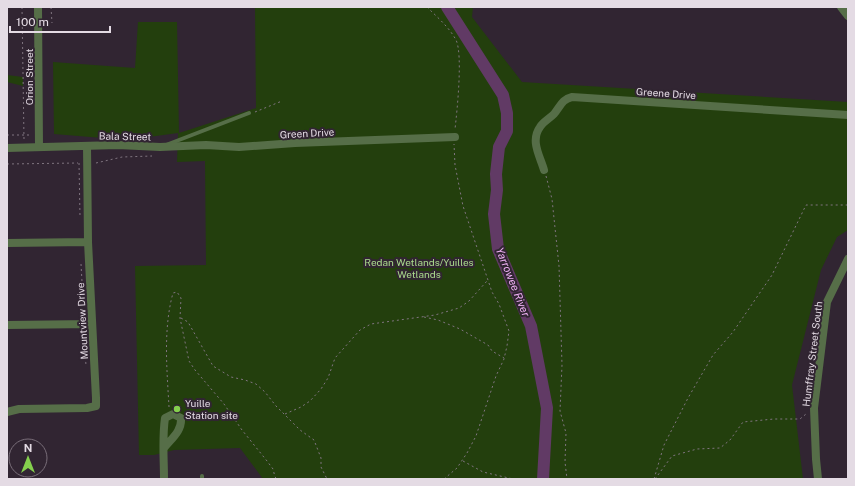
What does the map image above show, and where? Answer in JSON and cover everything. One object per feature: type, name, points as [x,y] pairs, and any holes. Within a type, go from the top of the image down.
[{"type":"street","name":"Orion Street","points":[[38,7],[39,147]]},
{"type":"street","points":[[840,7],[848,16]]},
{"type":"street","name":"Greene Drive","points":[[544,170],[536,148],[536,137],[538,131],[541,126],[556,112],[563,101],[572,97],[848,115]]},
{"type":"street","name":"Green Drive","points":[[160,147],[206,145],[239,147],[295,143],[455,137]]},
{"type":"street","name":"Bala Street","points":[[7,148],[133,145],[160,147]]},
{"type":"street","name":"Mountview Drive","points":[[7,412],[19,409],[87,408],[96,406],[88,324],[88,242],[83,163],[87,146]]},
{"type":"street","points":[[7,243],[88,242]]},
{"type":"street","name":"Humffray Street South","points":[[818,479],[814,408],[827,302],[848,259]]},
{"type":"street","points":[[7,325],[88,324]]},
{"type":"street","points":[[164,448],[179,431],[182,423],[181,418],[173,414],[165,418],[164,429],[164,448],[164,479]]},
{"type":"lane","name":"Bala Street","points":[[160,147],[249,113]]},
{"type":"path","points":[[22,7],[24,147]]},
{"type":"path","points":[[51,7],[52,23]]},
{"type":"path","points":[[427,7],[446,27],[456,41],[459,89],[455,137],[455,165],[457,180],[468,220],[488,281],[499,304],[509,331],[504,358],[496,376],[476,436],[463,460],[457,468],[444,479]]},
{"type":"path","points":[[249,113],[259,111],[282,101]]},
{"type":"path","points":[[7,136],[39,135]]},
{"type":"path","points":[[7,164],[99,163],[122,157],[152,156]]},
{"type":"path","points":[[80,222],[83,163]]},
{"type":"path","points":[[544,170],[552,199],[559,266],[562,365],[560,411],[566,433],[564,462],[567,479]]},
{"type":"path","points":[[655,479],[664,445],[688,398],[713,355],[734,332],[772,275],[806,205],[848,205]]},
{"type":"path","points":[[81,264],[88,324],[86,368]]},
{"type":"path","points":[[285,414],[302,407],[314,397],[328,378],[335,358],[360,330],[371,324],[446,313],[459,308],[469,301],[488,281]]},
{"type":"path","points":[[169,416],[167,330],[169,306],[173,293],[177,292],[180,298],[180,318],[189,361],[273,469],[277,479]]},
{"type":"path","points":[[422,317],[438,320],[460,328],[488,346],[492,352],[504,358]]},
{"type":"path","points":[[180,318],[188,322],[213,366],[231,377],[256,384],[300,430],[314,440],[321,466],[327,479]]},
{"type":"path","points":[[655,479],[672,456],[697,449],[720,448],[730,440],[744,422],[774,419],[800,419],[814,408]]},
{"type":"path","points":[[463,460],[483,472],[512,479]]},
{"type":"green space","name":"Redan Wetlands/Yuilles Wetlands","points":[[255,7],[473,7],[472,17],[522,82],[848,102],[848,230],[837,237],[821,270],[792,385],[803,479],[263,479],[240,448],[174,450],[154,455],[139,455],[135,266],[206,265],[205,161],[177,162],[178,133],[127,140],[54,134],[53,62],[135,68],[138,22],[177,22],[179,133],[256,108]]},
{"type":"green space","points":[[7,75],[23,77],[23,86],[7,82]]},
{"type":"waterway","name":"Yarrowee River","points":[[447,7],[503,95],[507,113],[507,131],[499,147],[496,174],[497,190],[494,214],[498,249],[531,326],[547,408],[543,479]]},
{"type":"place","name":"Yuille Station site","points":[[177,409]]}]
